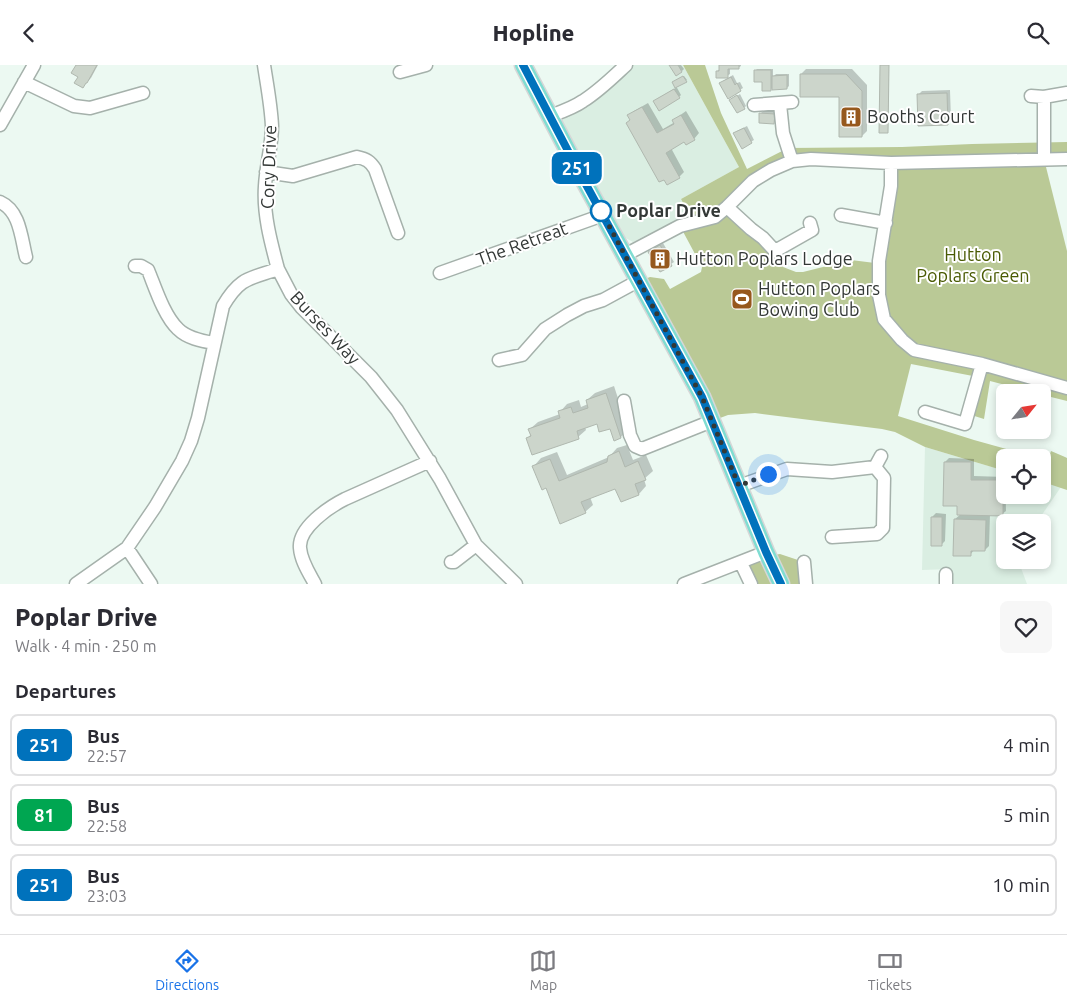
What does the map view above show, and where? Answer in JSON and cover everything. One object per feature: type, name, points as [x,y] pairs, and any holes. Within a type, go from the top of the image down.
[{"type":"main road","points":[[523,65],[702,397],[781,584]]},
{"type":"street","points":[[0,125],[34,65]]},
{"type":"street","name":"Cory Drive","points":[[264,65],[272,124],[264,189],[267,224],[278,269]]},
{"type":"street","points":[[400,74],[426,65]]},
{"type":"street","points":[[550,116],[581,103],[605,85],[618,68]]},
{"type":"street","points":[[24,82],[74,107],[90,108],[143,93]]},
{"type":"street","points":[[1031,96],[1044,97],[1067,93]]},
{"type":"street","points":[[1044,97],[1044,159]]},
{"type":"street","points":[[754,105],[786,103],[784,133],[792,161]]},
{"type":"street","points":[[266,172],[293,176],[357,157],[364,158],[371,162],[375,169],[398,233]]},
{"type":"street","points":[[625,255],[680,226],[714,217],[753,181],[771,170],[792,161],[811,159],[891,163],[1067,159]]},
{"type":"street","points":[[891,163],[891,186],[879,261],[879,295],[884,319],[902,340],[914,349],[982,364],[1034,384]]},
{"type":"street","points":[[0,202],[9,207],[15,215],[26,257]]},
{"type":"street","points":[[727,207],[775,251],[812,230],[810,223]]},
{"type":"street","name":"The Retreat","points":[[440,273],[603,215]]},
{"type":"street","points":[[842,215],[886,223]]},
{"type":"street","points":[[135,266],[151,264],[164,308],[178,329],[202,341],[214,343]]},
{"type":"street","points":[[76,584],[127,548],[155,507],[182,461],[198,418],[223,306],[232,292],[243,281],[278,269]]},
{"type":"street","name":"Burses Way","points":[[278,269],[291,294],[302,308],[371,377],[397,410],[430,461],[476,545],[516,584]]},
{"type":"street","points":[[500,360],[522,355],[545,329],[584,306],[603,300],[638,281]]},
{"type":"street","points":[[926,412],[966,423],[982,364]]},
{"type":"street","points":[[1051,388],[1067,389]]},
{"type":"street","points":[[624,401],[630,435],[635,447],[642,449],[712,421]]},
{"type":"street","points":[[315,584],[304,562],[300,547],[301,538],[312,523],[330,508],[345,499],[430,461]]},
{"type":"street","points":[[739,486],[787,469],[832,472],[878,462],[884,478],[883,528],[877,534],[832,537]]},
{"type":"street","points":[[453,566],[476,545]]},
{"type":"street","points":[[127,548],[151,584]]},
{"type":"street","points":[[684,584],[766,552]]},
{"type":"street","points":[[804,562],[806,584]]},
{"type":"street","points":[[741,563],[751,584]]},
{"type":"shaded area","points":[[626,65],[683,65],[739,167],[681,199],[689,214],[633,242],[624,237],[557,113]]},
{"type":"shaded area","points":[[925,447],[996,468],[996,504],[1049,504],[1042,514],[996,514],[996,569],[1021,569],[1027,584],[952,584],[952,569],[922,570]]},
{"type":"shaded area","points":[[1051,484],[1061,487],[1051,502]]},
{"type":"green space","name":"Hutton Poplars Green","points":[[683,65],[705,65],[721,113],[747,169],[788,148],[1067,142],[1067,159],[1044,159],[1067,251],[1067,401],[1051,397],[1051,384],[1002,384],[990,381],[984,419],[968,414],[978,377],[911,364],[898,416],[1006,449],[996,449],[996,468],[925,447],[895,432],[882,429],[755,413],[728,415],[712,421],[645,279],[650,277],[664,279],[670,289],[701,272],[702,267],[680,226],[693,222],[681,199],[739,167]],"holes":[[[811,159],[891,163],[875,263],[851,260],[796,272],[783,267],[778,256],[727,207],[771,170]]]},
{"type":"green space","points":[[1051,451],[1067,458],[1067,490],[1051,485]]},
{"type":"green space","points":[[780,554],[804,562],[806,584],[751,584],[741,563]]},
{"type":"building","points":[[76,65],[97,65],[83,88],[74,83],[78,77],[71,73]]},
{"type":"building","points":[[669,65],[678,65],[682,72],[676,76]]},
{"type":"building","points":[[719,65],[739,65],[739,69],[728,69],[728,78],[716,78],[716,71],[719,71]]},
{"type":"building","points":[[880,65],[889,65],[888,133],[879,133]]},
{"type":"building","points":[[754,70],[771,70],[771,91],[762,91],[762,82],[754,82]]},
{"type":"building","name":"Booths Court","points":[[800,74],[846,74],[862,91],[862,137],[839,137],[839,97],[800,97]]},
{"type":"building","points":[[787,75],[787,89],[772,90],[772,76]]},
{"type":"building","points":[[683,76],[687,82],[675,88],[672,82]]},
{"type":"building","points":[[731,77],[741,91],[728,99],[719,83]]},
{"type":"building","points":[[674,89],[680,98],[659,111],[653,101]]},
{"type":"building","points":[[947,93],[948,125],[918,126],[917,94]]},
{"type":"building","points":[[737,95],[745,109],[737,113],[729,100]]},
{"type":"building","points":[[642,107],[657,133],[674,124],[672,120],[681,115],[695,140],[686,145],[684,142],[666,153],[680,178],[667,185],[664,180],[659,182],[626,123],[630,120],[627,115]]},
{"type":"building","points":[[759,113],[775,114],[774,124],[759,123]]},
{"type":"building","points":[[744,128],[752,143],[742,149],[733,133]]},
{"type":"building","name":"Hutton Poplars Lodge","points":[[660,245],[672,266],[660,272],[648,252]]},
{"type":"building","points":[[606,393],[621,438],[614,441],[610,429],[599,432],[597,424],[577,431],[579,439],[532,455],[526,438],[531,436],[528,429],[560,418],[558,411],[571,407],[573,413],[588,408],[586,400]]},
{"type":"building","points":[[619,451],[625,467],[638,461],[646,480],[635,484],[639,495],[621,502],[615,489],[581,502],[586,513],[560,524],[546,488],[542,490],[532,466],[550,459],[559,481],[607,462],[608,456]]},
{"type":"building","points":[[944,462],[971,462],[971,480],[996,480],[996,504],[1003,504],[1003,514],[996,514],[996,516],[957,515],[957,506],[943,506]]},
{"type":"building","points":[[931,517],[942,517],[942,546],[931,546]]},
{"type":"building","points":[[954,519],[986,520],[985,551],[971,551],[971,556],[953,556]]},
{"type":"bus line","name":"251","points":[[523,65],[702,397],[781,584]]},
{"type":"place","name":"Booths Court","points":[[851,117]]},
{"type":"place","name":"Poplar Drive","points":[[601,211]]},
{"type":"place","name":"Hutton Poplars Lodge","points":[[660,259]]},
{"type":"place","name":"Hutton Poplars Bowing Club","points":[[742,299]]},
{"type":"route","points":[[601,211],[702,397],[739,486],[768,474]]}]
